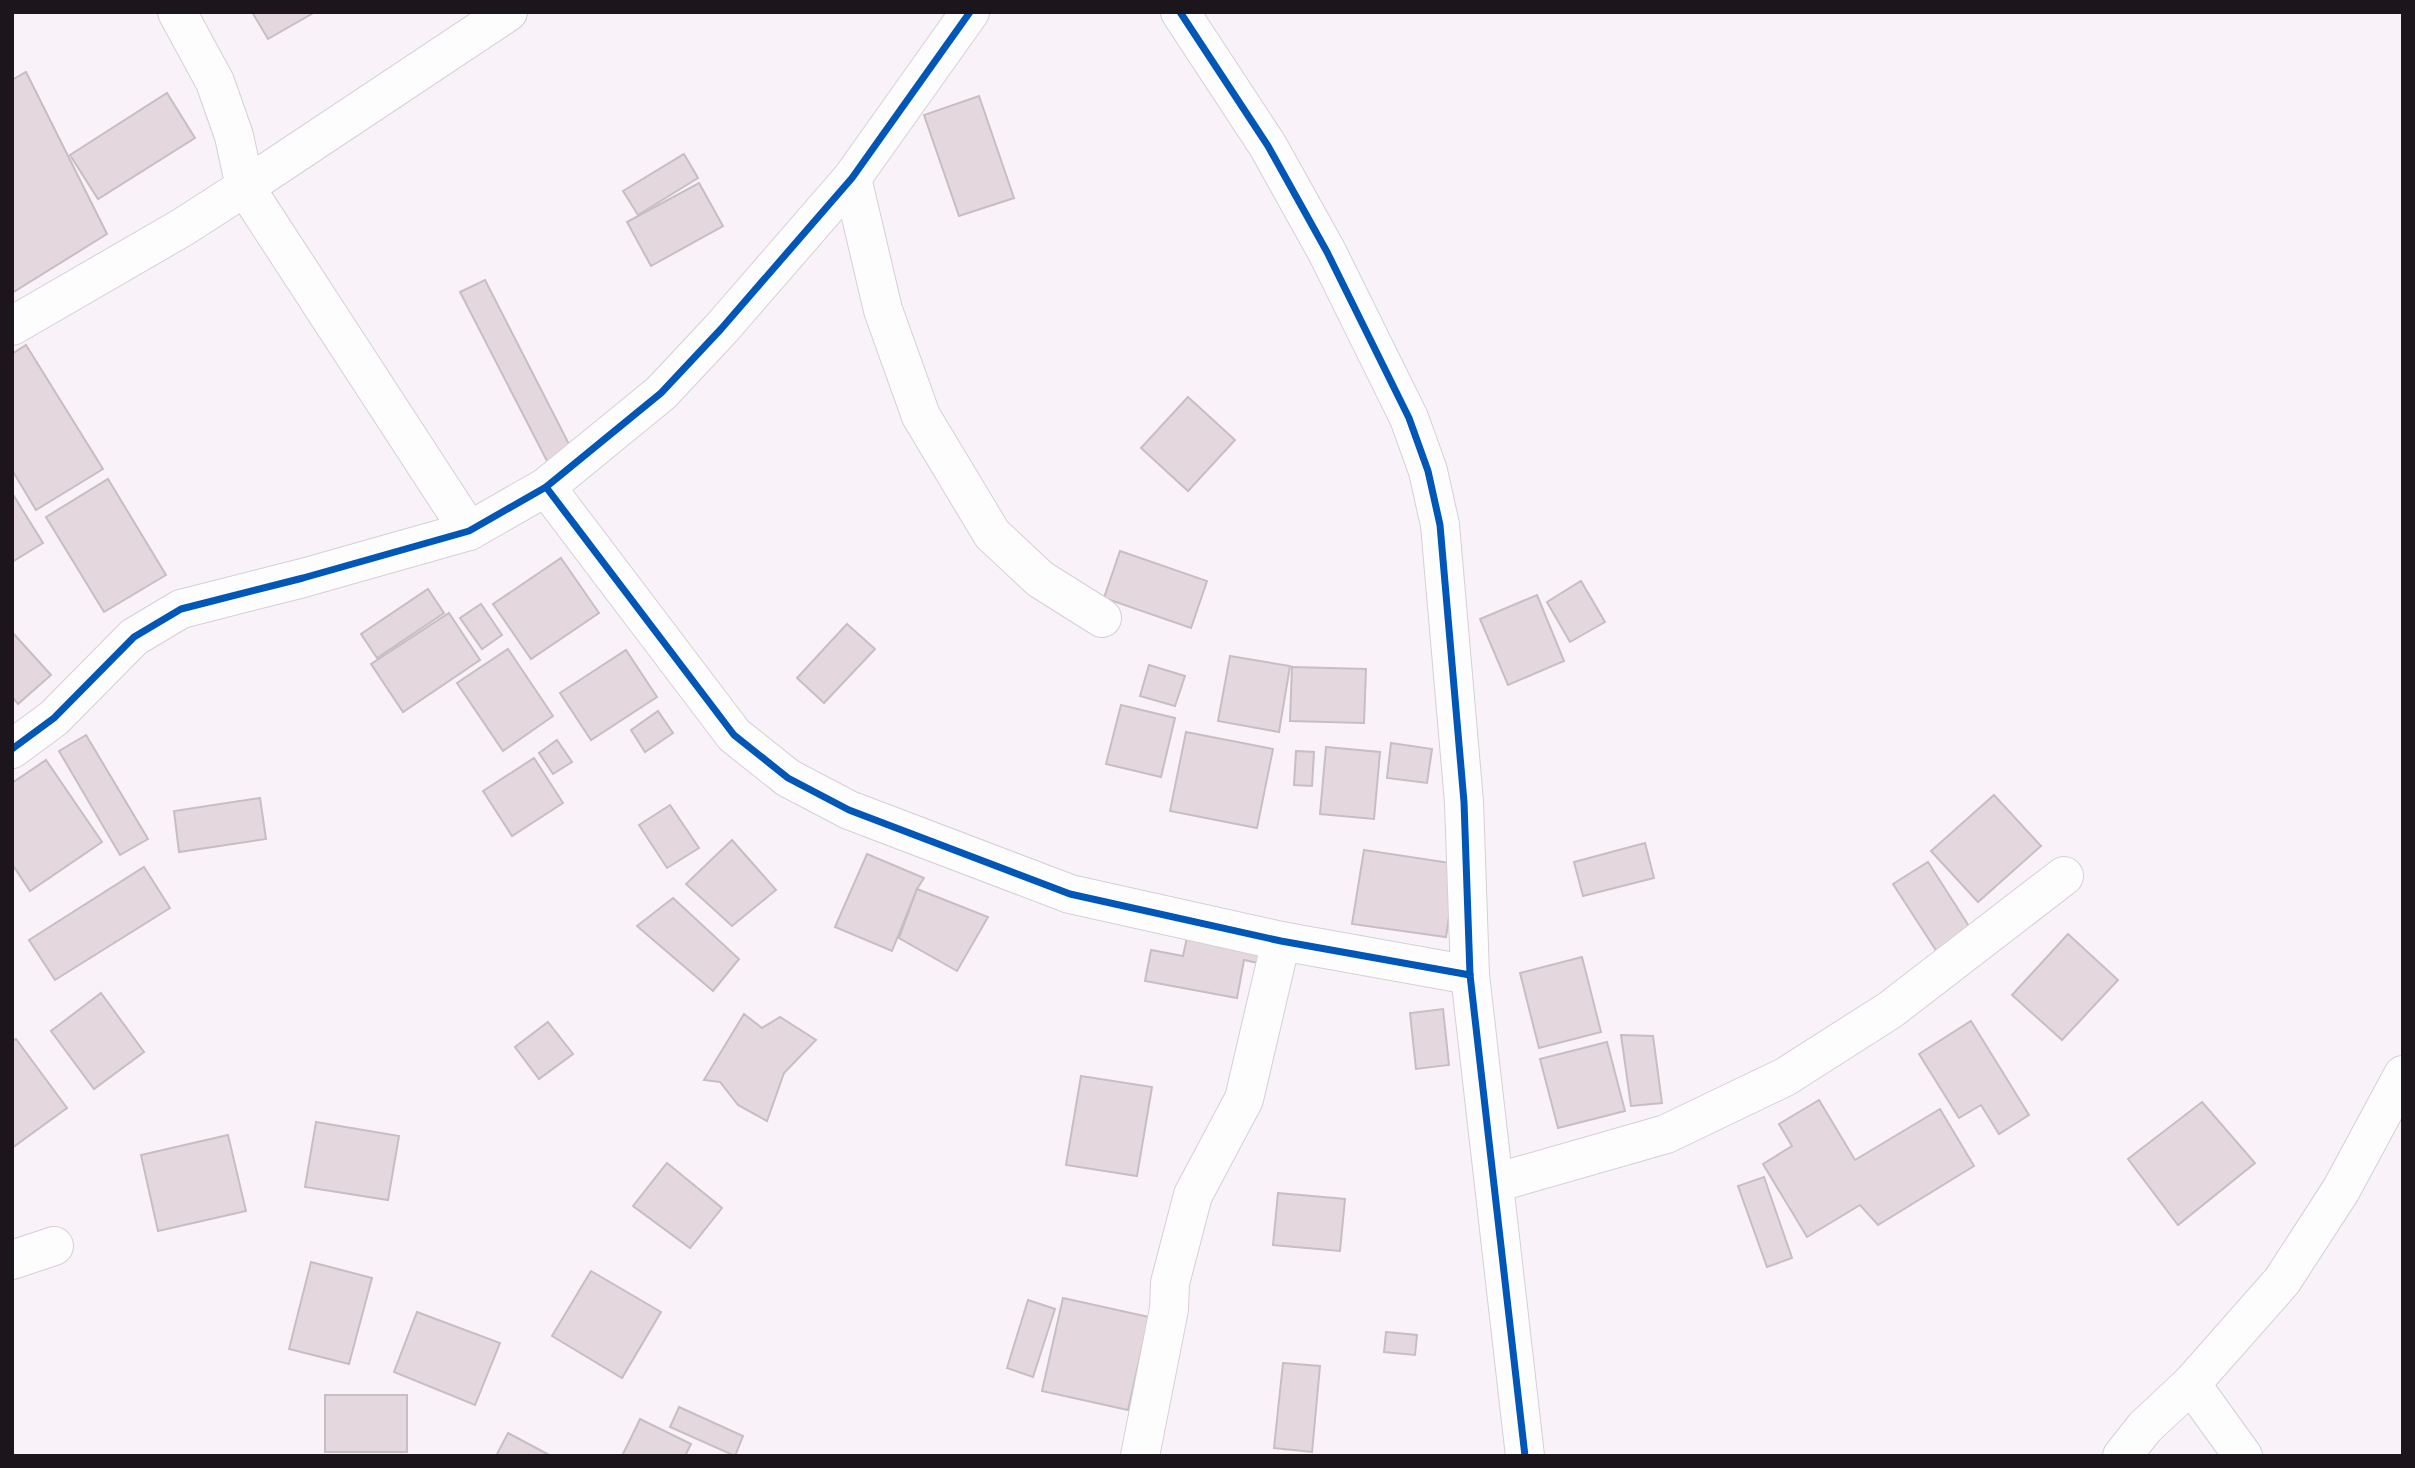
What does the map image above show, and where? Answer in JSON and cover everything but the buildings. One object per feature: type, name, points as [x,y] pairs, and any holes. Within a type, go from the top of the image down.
[{"type":"street","points":[[177,12],[215,82],[234,136],[245,187],[469,531]]},
{"type":"street","points":[[12,326],[183,227],[508,12]]},
{"type":"street","points":[[12,749],[54,718],[134,637],[181,609],[469,531],[546,487],[661,393],[852,178],[970,12]]},
{"type":"street","points":[[1180,12],[1268,146],[1327,251],[1409,418],[1428,471],[1440,525],[1464,802],[1469,975],[1525,1456]]},
{"type":"street","points":[[852,178],[883,310],[921,416],[992,534],[1040,579],[1102,618]]},
{"type":"street","points":[[546,487],[734,735],[788,779],[849,810],[1070,894],[1281,942],[1469,975]]},
{"type":"street","points":[[1495,1184],[1665,1134],[1785,1077],[1890,1010],[2064,876]]},
{"type":"street","points":[[1140,1456],[1168,1309],[1170,1283],[1193,1195],[1244,1099],[1281,942]]},
{"type":"street","points":[[2122,1456],[2145,1427],[2191,1384],[2282,1281],[2342,1190],[2403,1074]]},
{"type":"street","points":[[12,1260],[54,1246]]},
{"type":"street","points":[[2191,1384],[2243,1456]]},
{"type":"cycle path","points":[[12,749],[54,718],[134,637],[181,609],[469,531],[546,487],[661,393],[721,329],[852,178],[970,12]]},
{"type":"cycle path","points":[[1180,12],[1268,146],[1327,252],[1409,418],[1428,471],[1440,525],[1464,802],[1470,975],[1525,1456]]},
{"type":"cycle path","points":[[546,487],[734,735],[788,778],[849,810],[1070,894],[1281,941],[1470,975]]}]
